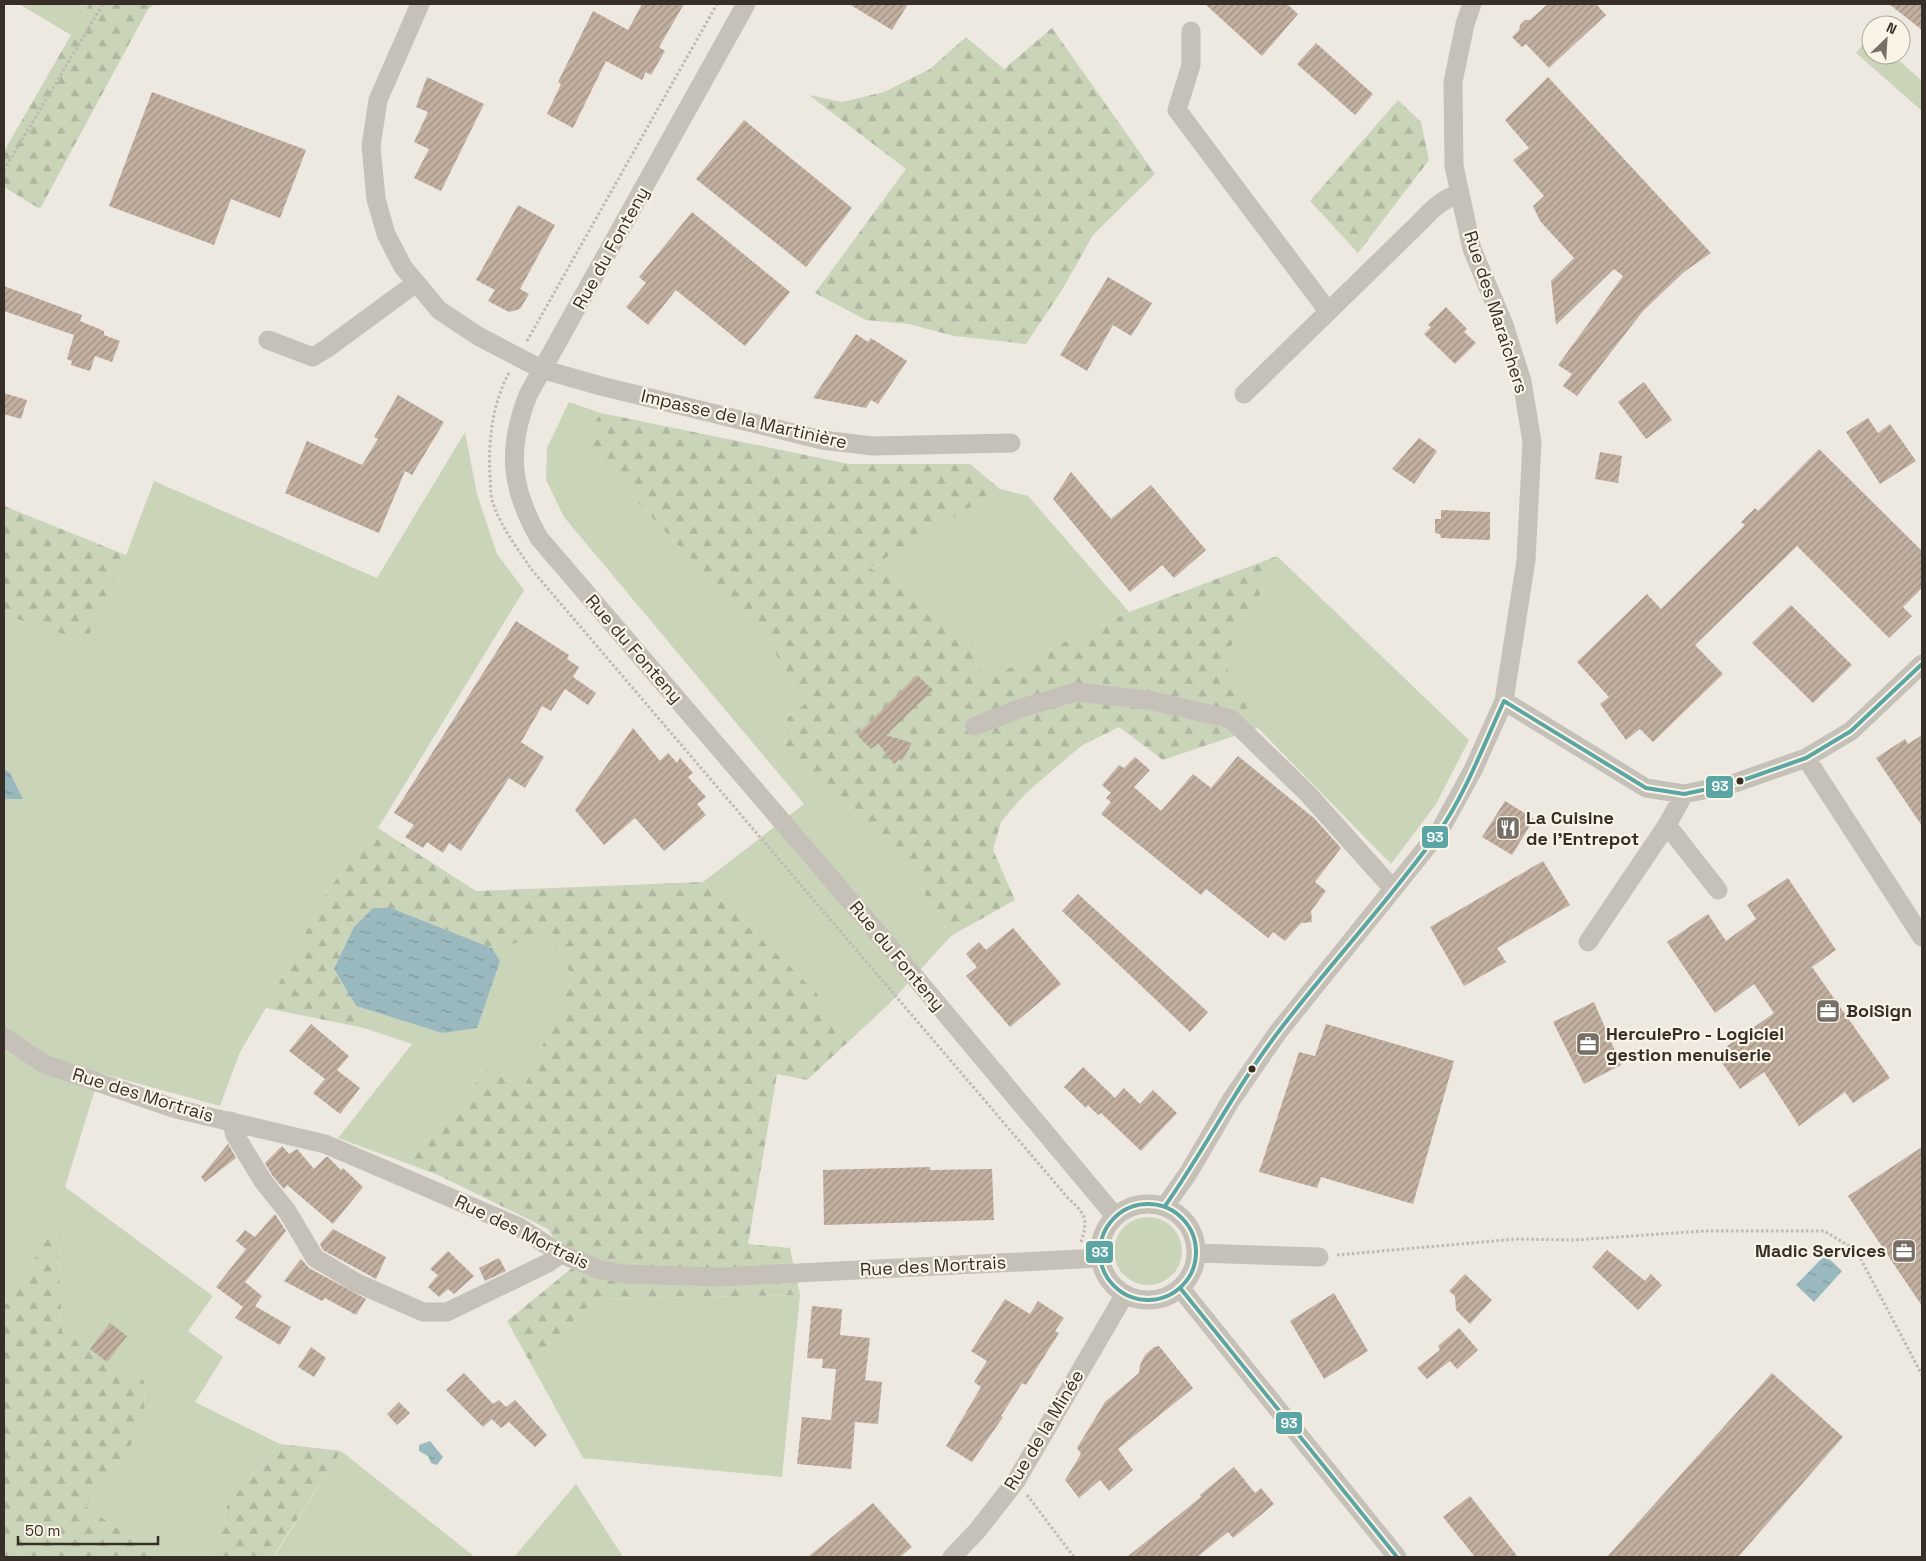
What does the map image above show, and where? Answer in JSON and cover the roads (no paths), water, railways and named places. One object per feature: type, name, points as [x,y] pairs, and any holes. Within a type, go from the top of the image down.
[{"type":"street","name":"Impasse de la Martinière","points":[[420,4],[378,100],[371,146],[376,199],[386,234],[403,268],[438,310],[478,336],[541,369],[601,386],[822,440],[873,446],[1010,443]]},
{"type":"street","name":"Rue du Fonteny","points":[[746,4],[541,369],[520,416],[514,443],[514,480],[525,514],[539,538],[888,945],[1115,1216]]},
{"type":"street","name":"Rue des Maraîchers","points":[[1165,1206],[1189,1172],[1231,1100],[1278,1032],[1439,832],[1473,770],[1504,701],[1526,560],[1532,442],[1522,381],[1504,325],[1472,249],[1454,166],[1453,82],[1465,24],[1472,4]]},
{"type":"street","points":[[1191,31],[1191,65],[1177,110],[1328,311]]},
{"type":"street","points":[[1244,394],[1434,206],[1448,197],[1460,193]]},
{"type":"street","points":[[268,340],[313,356],[326,349],[416,283]]},
{"type":"street","points":[[1504,701],[1646,788],[1684,794],[1732,784],[1806,758],[1851,731],[1922,664]]},
{"type":"street","points":[[976,726],[1021,708],[1076,692],[1148,700],[1231,719],[1308,794],[1393,890]]},
{"type":"street","points":[[1806,758],[1922,937]]},
{"type":"street","points":[[1588,942],[1667,825],[1684,794]]},
{"type":"street","points":[[1667,825],[1718,890]]},
{"type":"street","name":"Rue des Mortrais","points":[[4,1037],[44,1064],[176,1108],[325,1144],[519,1227],[561,1254],[591,1267],[624,1274],[718,1277],[1100,1258]]},
{"type":"street","points":[[231,1122],[235,1135],[263,1181],[287,1211],[315,1258],[357,1283],[423,1312],[447,1312],[548,1263],[561,1254]]},
{"type":"street","points":[[1139,1204],[1165,1206],[1185,1220],[1196,1241],[1197,1253],[1194,1267],[1181,1289],[1166,1297],[1152,1300],[1139,1299],[1125,1294],[1113,1285],[1105,1273],[1100,1258],[1102,1236],[1115,1216],[1126,1208],[1139,1204]]},
{"type":"street","points":[[1197,1253],[1319,1256]]},
{"type":"street","points":[[1181,1289],[1397,1557]]},
{"type":"street","name":"Rue de la Minée","points":[[952,1557],[977,1531],[1016,1481],[1125,1294]]},
{"type":"water","points":[[4,769],[10,773],[23,799],[4,799]]},
{"type":"water","points":[[373,908],[391,908],[492,948],[500,961],[477,1028],[442,1033],[356,1006],[334,969],[354,927]]},
{"type":"water","points":[[1825,1255],[1842,1271],[1814,1302],[1796,1285]]},
{"type":"water","points":[[430,1441],[443,1457],[437,1465],[431,1463],[428,1456],[419,1451],[419,1445]]},
{"type":"place","name":"La Cuisine de l'Entrepot","points":[[1508,828]]},
{"type":"place","name":"BoiSign","points":[[1828,1011]]},
{"type":"place","name":"HerculePro - Logiciel gestion menuiserie","points":[[1588,1044]]},
{"type":"place","name":"Madic Services","points":[[1904,1251]]}]
